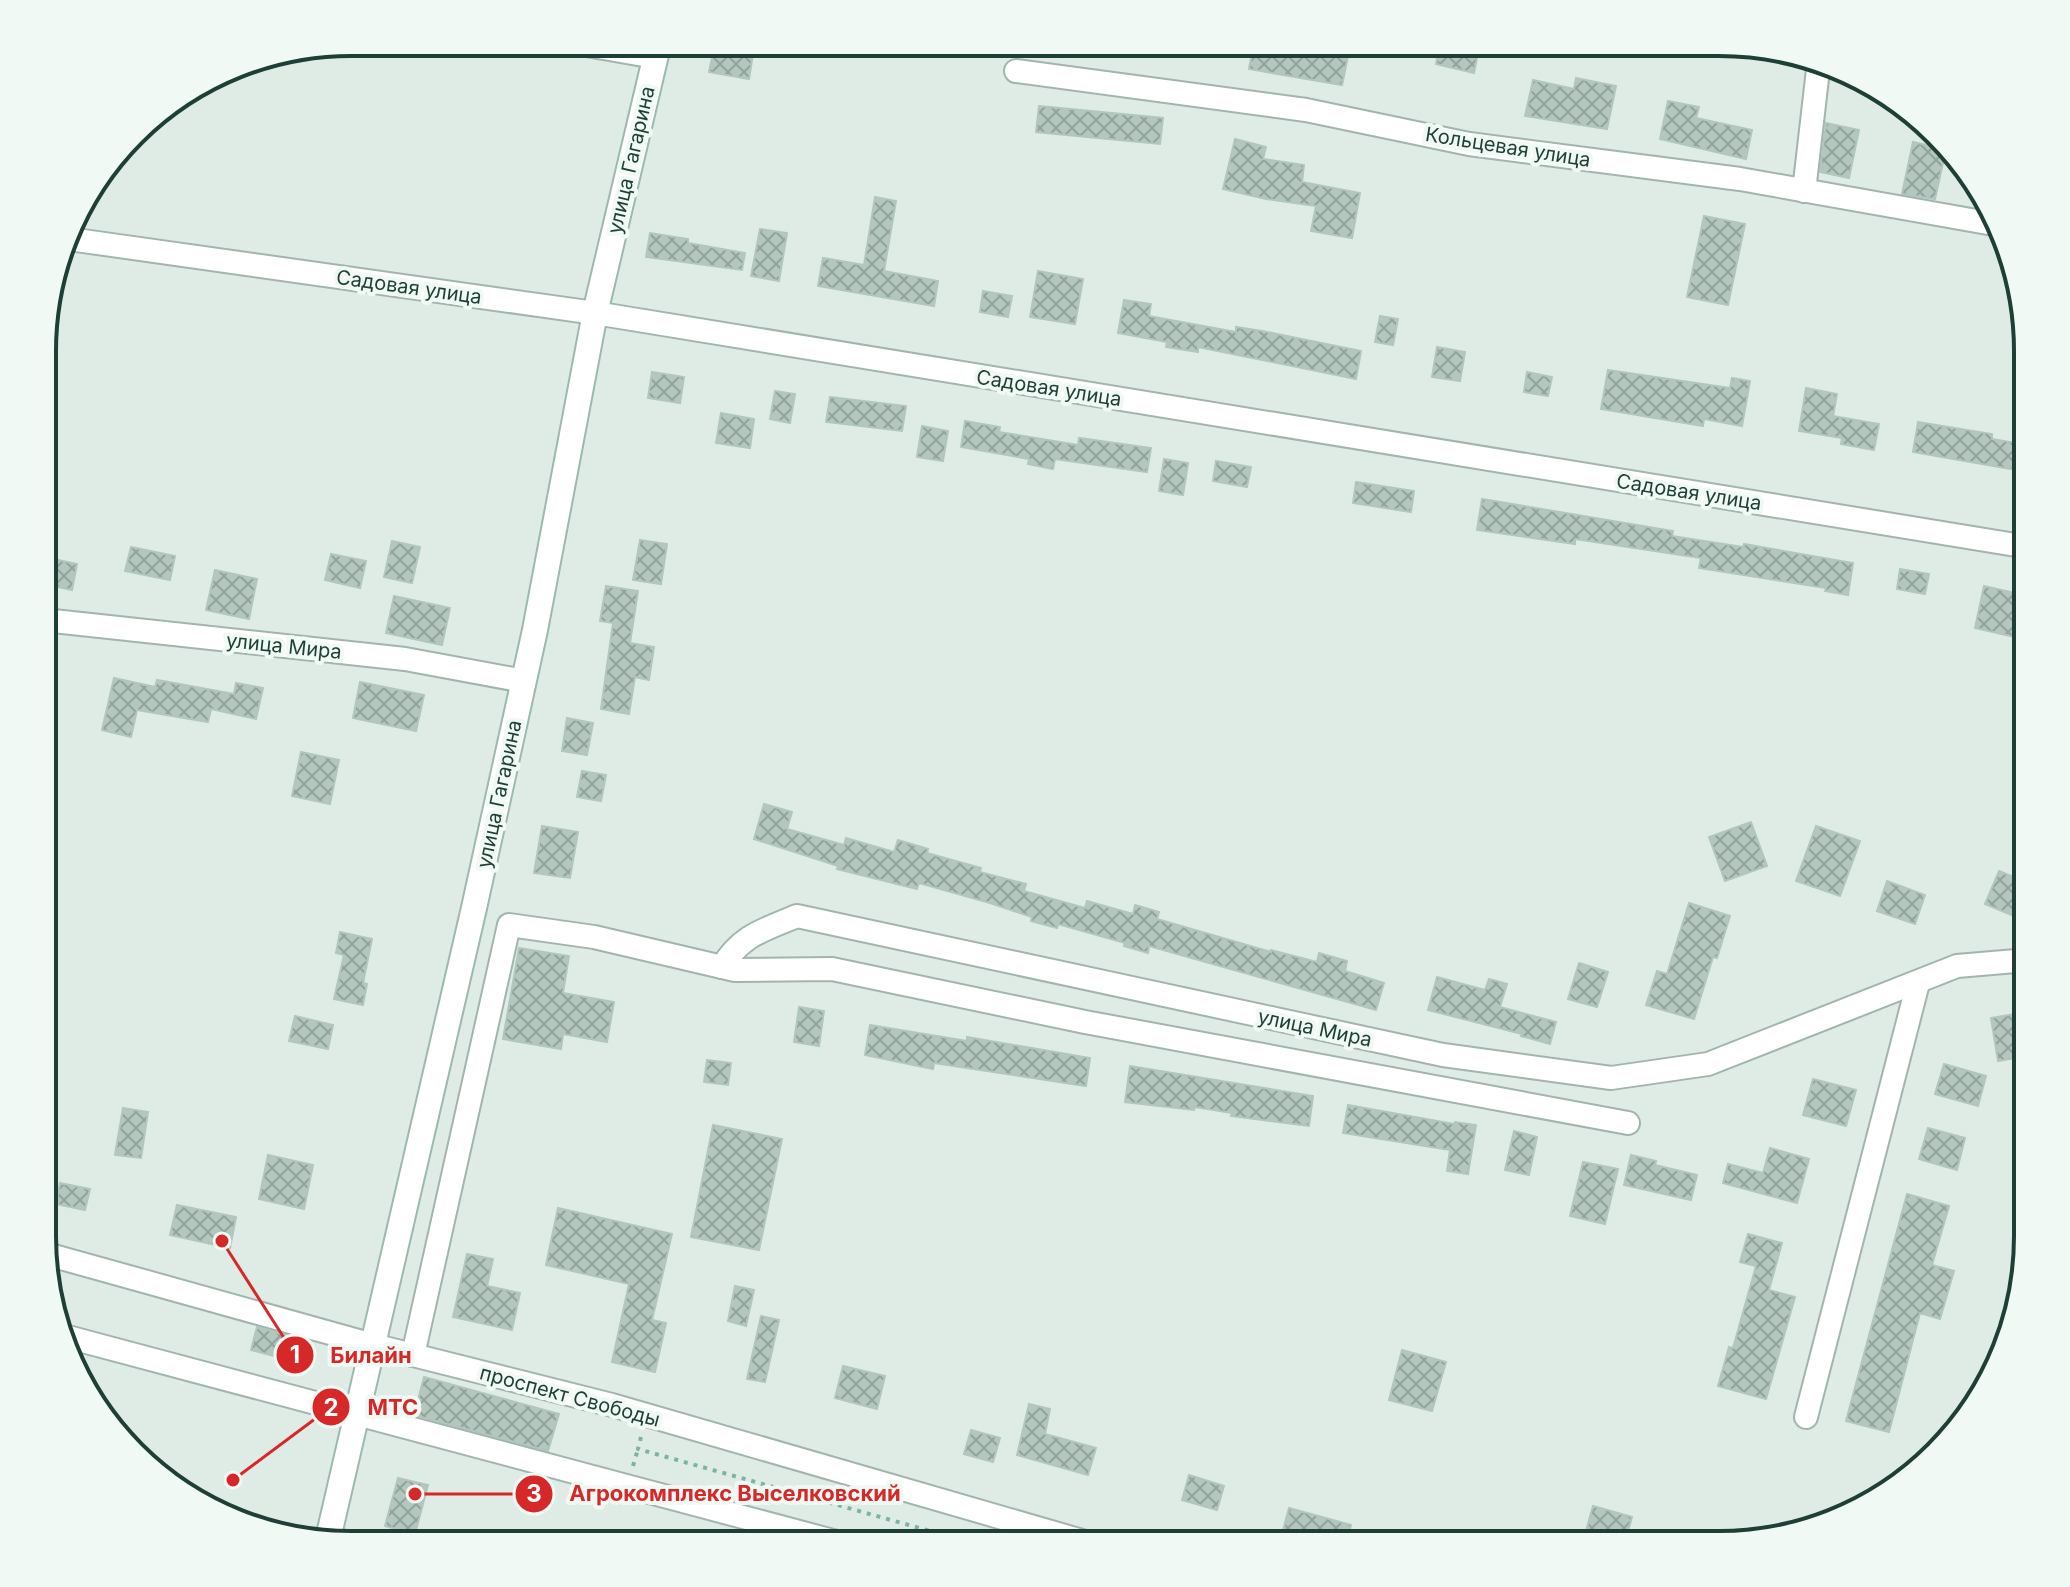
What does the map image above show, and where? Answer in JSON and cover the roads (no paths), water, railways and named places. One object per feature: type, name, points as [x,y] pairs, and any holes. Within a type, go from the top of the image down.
[{"type":"main road","name":"улица Гагарина","points":[[330,1530],[524,681],[595,313],[656,56]]},
{"type":"street","name":"Кольцевая улица","points":[[1016,71],[1306,110],[1469,144],[1740,179],[1985,223]]},
{"type":"street","points":[[1804,191],[1818,73]]},
{"type":"street","name":"Садовая улица","points":[[77,240],[595,313],[2014,545]]},
{"type":"street","name":"улица Мира","points":[[56,621],[405,659],[524,681]]},
{"type":"street","name":"улица Мира","points":[[722,967],[734,947],[759,932],[797,916],[1443,1055],[1611,1078],[1708,1064],[1957,966],[2014,961]]},
{"type":"street","name":"улица Мира","points":[[413,1355],[509,925],[594,937],[735,970],[832,969],[1085,1022],[1628,1123]]},
{"type":"street","points":[[1806,1417],[1918,983]]},
{"type":"street","name":"проспект Свободы","points":[[57,1257],[373,1345],[647,1416],[1047,1531]]},
{"type":"street","points":[[75,1339],[795,1531]]},
{"type":"place","name":"Билайн","points":[[222,1241]]},
{"type":"place","name":"МТС","points":[[233,1480]]},
{"type":"place","name":"Агрокомплекс Выселковский","points":[[415,1494]]}]
